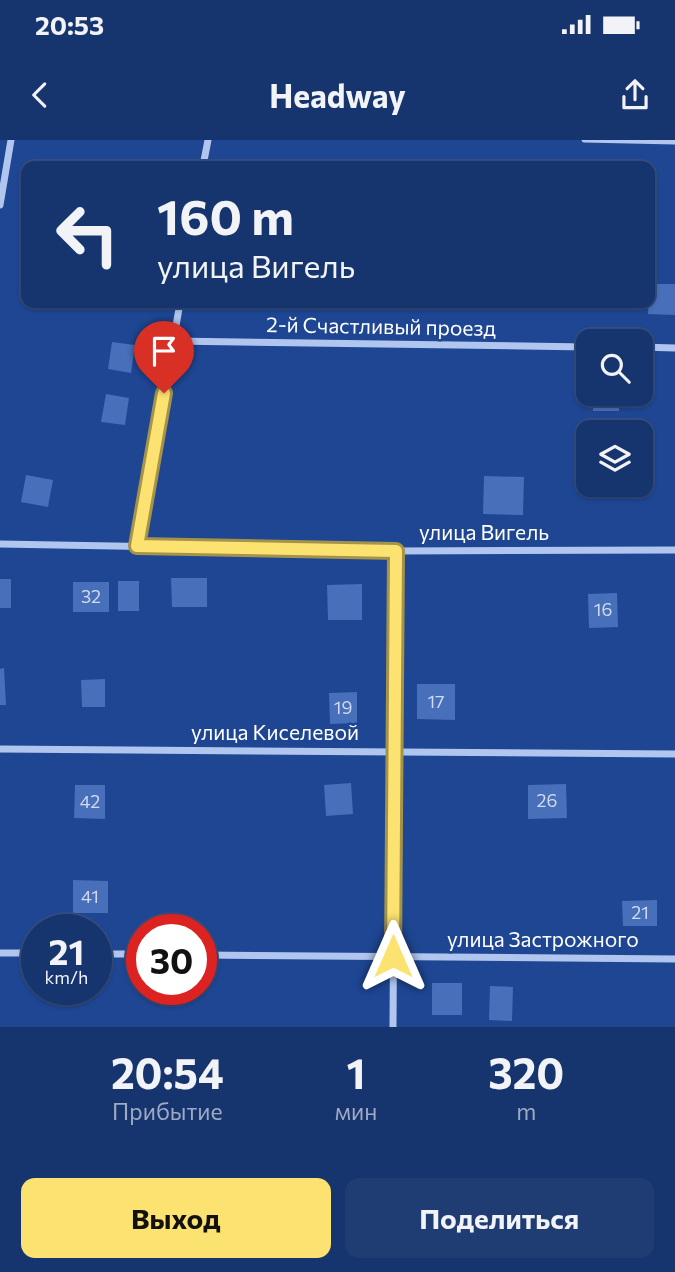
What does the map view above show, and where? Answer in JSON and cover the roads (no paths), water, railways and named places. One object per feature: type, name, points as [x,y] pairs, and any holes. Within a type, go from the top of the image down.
[{"type":"street","points":[[0,205],[10,140]]},
{"type":"street","points":[[204,161],[208,140]]},
{"type":"street","points":[[137,546],[179,308]]},
{"type":"street","name":"2-й Счастливый проезд","points":[[173,341],[576,347]]},
{"type":"street","points":[[653,347],[675,348]]},
{"type":"street","name":"улица Вигель","points":[[0,544],[396,551],[675,550]]},
{"type":"street","points":[[393,1027],[396,551]]},
{"type":"street","name":"улица Киселевой","points":[[0,748],[675,754]]},
{"type":"street","points":[[0,953],[21,953]]},
{"type":"street","name":"улица Застрожного","points":[[217,955],[675,958]]},
{"type":"lane","points":[[584,140],[675,142]]}]
